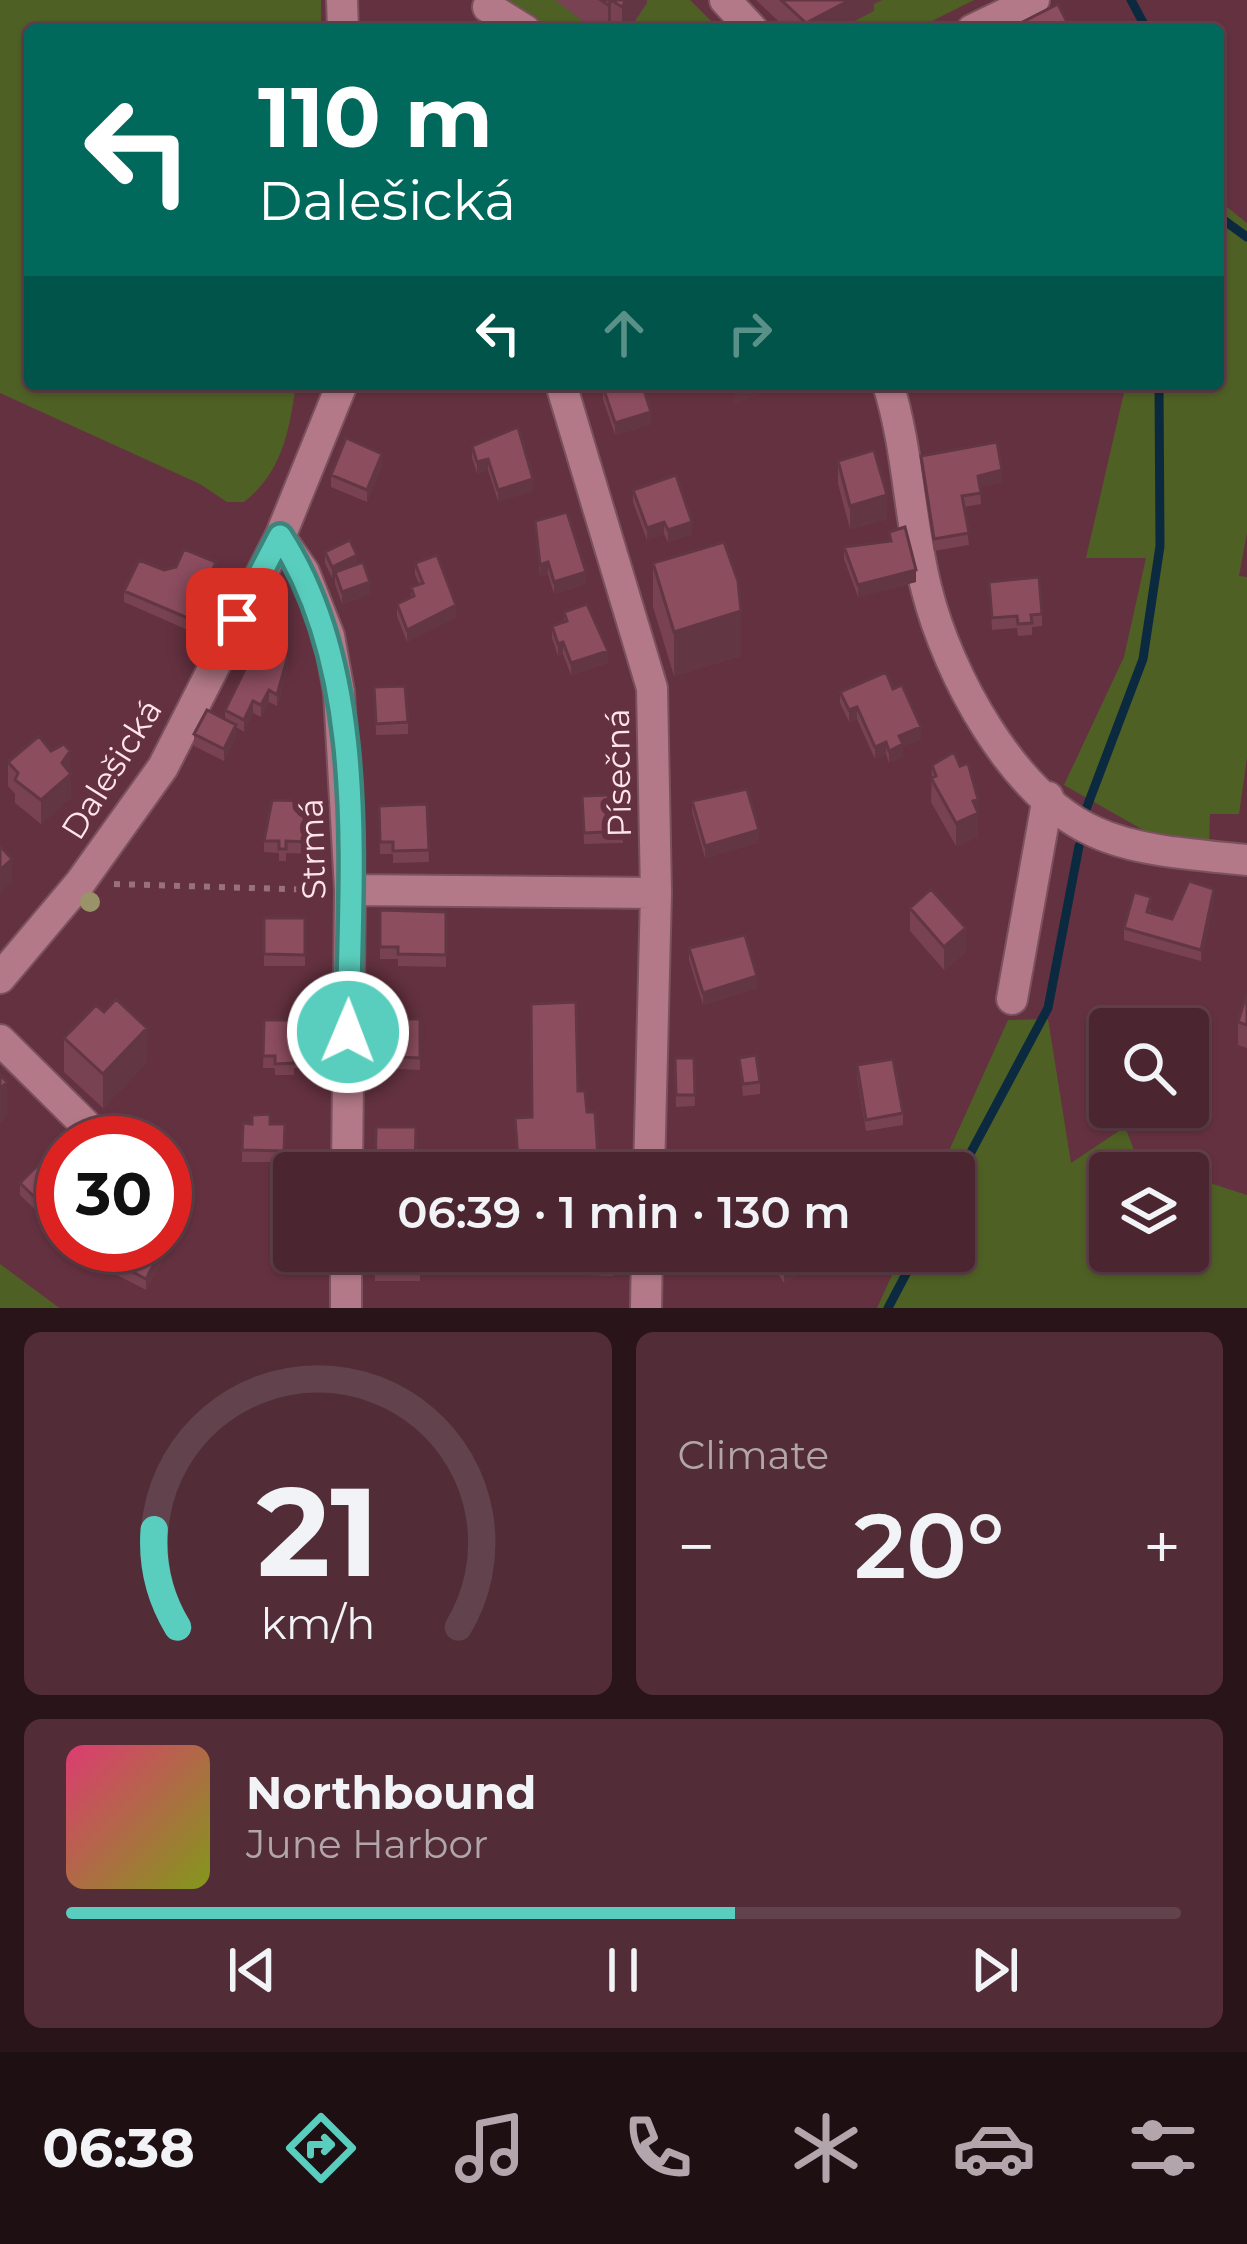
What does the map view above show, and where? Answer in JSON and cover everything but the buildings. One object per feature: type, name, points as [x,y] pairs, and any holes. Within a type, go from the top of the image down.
[{"type":"street","points":[[725,0],[747,24]]},
{"type":"street","points":[[984,24],[1034,0]]},
{"type":"street","points":[[488,7],[515,24]]},
{"type":"street","name":"Dalešická","points":[[0,978],[80,884],[163,767],[280,536],[337,390]]},
{"type":"street","name":"Písečná","points":[[563,390],[652,688],[656,893],[650,1152]]},
{"type":"street","points":[[889,390],[927,593],[970,702],[1010,758],[1066,816],[1098,834],[1247,860]]},
{"type":"street","name":"Strmá","points":[[280,536],[304,572],[329,636],[345,765],[350,890],[347,1152]]},
{"type":"street","points":[[1012,998],[1048,797]]},
{"type":"street","points":[[350,890],[656,893]]},
{"type":"street","points":[[0,1040],[77,1116]]},
{"type":"street","points":[[346,1272],[346,1308]]},
{"type":"street","points":[[646,1308],[647,1272]]},
{"type":"path","points":[[80,884],[350,890]]},
{"type":"green space","points":[[0,0],[321,0],[321,24],[24,24],[24,390],[295,390],[287,434],[268,477],[244,502],[227,502],[200,484],[0,393]]},
{"type":"green space","points":[[504,0],[557,0],[587,24],[542,24]]},
{"type":"green space","points":[[643,0],[690,0],[714,24],[632,24],[646,3]]},
{"type":"green space","points":[[763,0],[974,0],[926,24],[789,24]]},
{"type":"green space","points":[[1224,205],[1247,223],[1247,533],[1239,576],[1247,577],[1247,758],[1239,814],[1210,814],[1209,846],[1152,835],[1064,785],[1124,657],[1146,558],[1086,558],[1125,390],[1224,390]]},
{"type":"green space","points":[[1048,1019],[1071,1163],[1124,1128],[1135,1152],[1089,1152],[1089,1272],[1209,1272],[1209,1183],[1247,1195],[1247,1308],[877,1308],[893,1272],[975,1272],[975,1152],[948,1152],[1008,1020]]},
{"type":"green space","points":[[0,1264],[58,1307],[60,1308],[0,1308]]},
{"type":"waterway","points":[[1131,0],[1144,24]]},
{"type":"waterway","points":[[1224,220],[1247,237]]},
{"type":"waterway","points":[[1085,812],[1143,659],[1160,546],[1159,390]]},
{"type":"waterway","points":[[971,1152],[1048,1008],[1079,846]]},
{"type":"waterway","points":[[888,1308],[907,1272]]},
{"type":"route","points":[[237,619],[280,536],[304,572],[329,636],[339,692],[350,890],[348,1032]]}]
